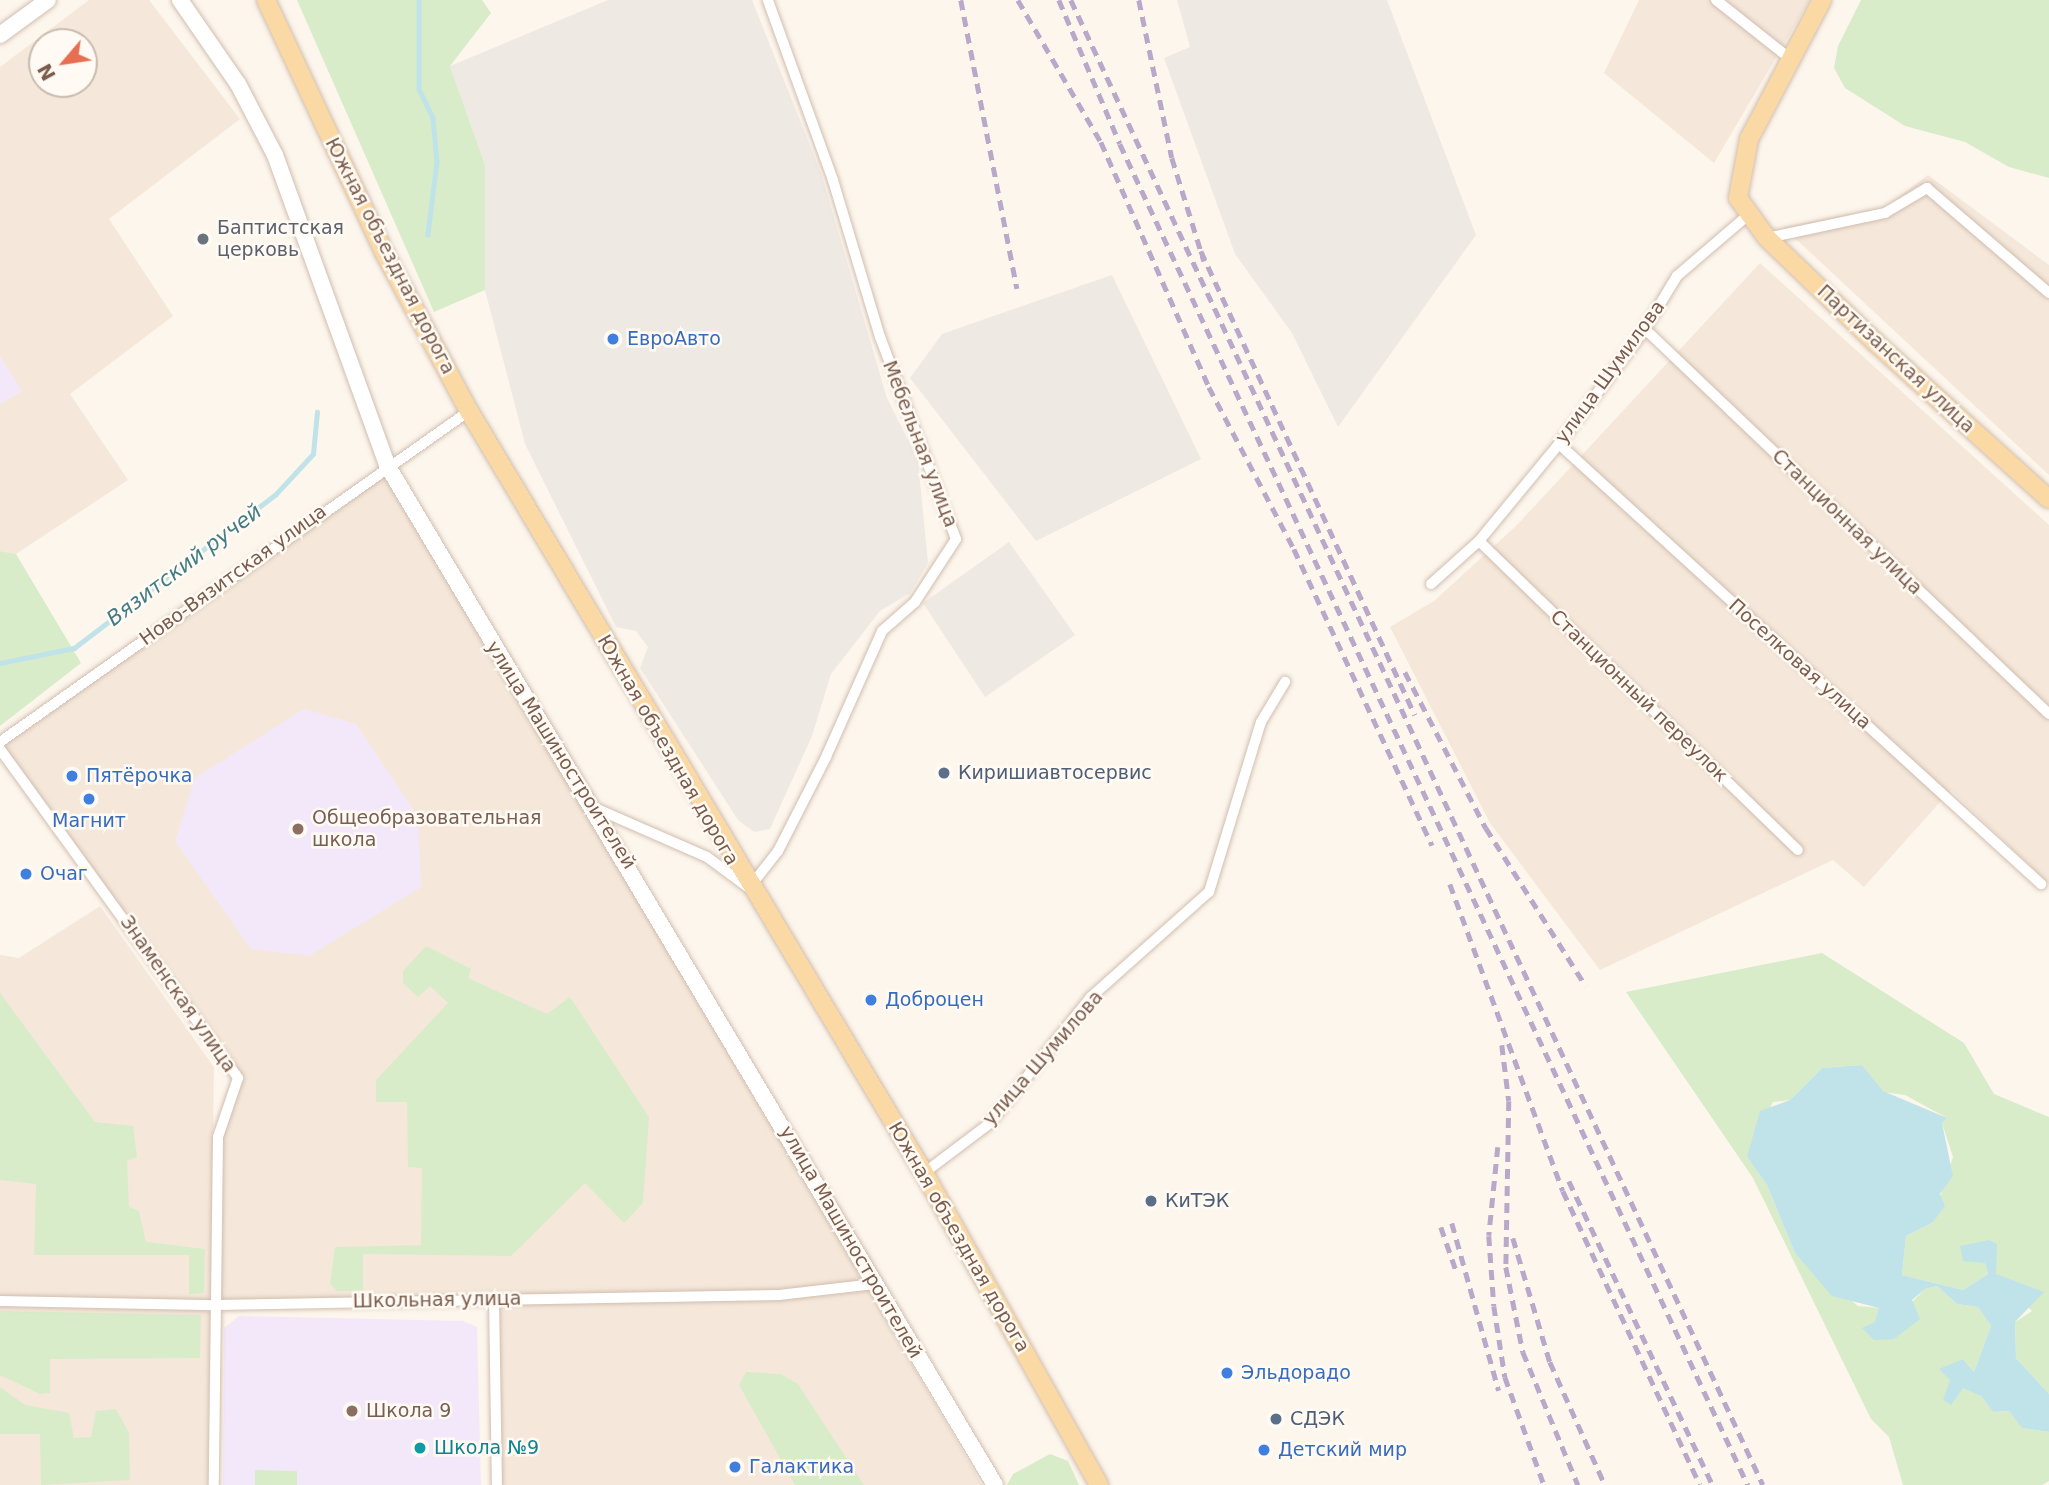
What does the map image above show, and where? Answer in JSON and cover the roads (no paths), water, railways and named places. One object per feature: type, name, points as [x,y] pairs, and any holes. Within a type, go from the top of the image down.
[{"type":"main road","name":"Южная объездная дорога","points":[[266,0],[385,254],[469,411],[749,888],[924,1173],[1099,1485]]},
{"type":"main road","points":[[1747,216],[1738,198],[1749,139],[1788,57],[1822,0]]},
{"type":"main road","name":"Партизанская улица","points":[[1747,216],[1767,238],[2049,499]]},
{"type":"street","points":[[0,35],[48,0]]},
{"type":"street","name":"улица Машиностроителей","points":[[180,0],[238,84],[275,155],[387,465],[595,808],[995,1485]]},
{"type":"street","name":"Мебельная улица","points":[[749,888],[796,816],[882,631],[915,602],[956,539],[880,337],[833,180],[768,0]]},
{"type":"street","points":[[1716,0],[1788,57]]},
{"type":"street","points":[[1767,238],[1885,213],[1927,188],[2049,293]]},
{"type":"street","name":"улица Шумилова","points":[[1431,584],[1479,541],[1559,443],[1646,329],[1677,276],[1747,216]]},
{"type":"street","name":"Станционная улица","points":[[1646,329],[2049,714]]},
{"type":"street","name":"Ново-Вязитская улица","points":[[0,742],[387,465],[469,411]]},
{"type":"street","name":"Поселковая улица","points":[[1559,443],[2041,884]]},
{"type":"street","name":"Станционный переулок","points":[[1479,541],[1798,850]]},
{"type":"street","name":"улица Шумилова","points":[[924,1173],[990,1123],[1091,997],[1209,892],[1261,723],[1285,682]]},
{"type":"street","name":"Знаменская улица","points":[[0,749],[238,1079],[218,1138],[214,1485]]},
{"type":"street","points":[[595,808],[707,858],[749,888]]},
{"type":"street","name":"Школьная улица","points":[[0,1301],[216,1305],[779,1295],[874,1284]]},
{"type":"street","points":[[494,1299],[497,1485]]},
{"type":"water","points":[[1862,1065],[1883,1091],[1947,1118],[1942,1123],[1953,1176],[1940,1194],[1945,1206],[1932,1223],[1906,1236],[1902,1275],[1963,1290],[1988,1274],[1985,1263],[1963,1261],[1960,1246],[1989,1240],[1997,1244],[1996,1274],[2044,1292],[2015,1322],[2016,1358],[2049,1394],[2049,1432],[2022,1428],[2009,1411],[1993,1412],[1981,1396],[1963,1388],[1951,1405],[1943,1400],[1950,1380],[1939,1369],[1963,1359],[1974,1372],[1991,1326],[1978,1307],[1957,1304],[1937,1286],[1925,1289],[1912,1300],[1920,1319],[1894,1339],[1874,1340],[1862,1328],[1875,1322],[1879,1308],[1832,1296],[1795,1253],[1767,1185],[1747,1157],[1760,1111],[1790,1100],[1822,1068]]},
{"type":"waterway","name":"Вязитский ручей","points":[[419,0],[419,89],[433,118],[437,162],[428,234]]},
{"type":"waterway","name":"Вязитский ручей","points":[[0,663],[74,648],[275,495],[313,454],[317,412]]},
{"type":"railway","points":[[961,0],[1017,289]]},
{"type":"railway","points":[[1018,0],[1101,142],[1209,387],[1294,549],[1432,845]]},
{"type":"railway","points":[[1059,0],[1120,144],[1748,1485]]},
{"type":"railway","points":[[1071,0],[1763,1485]]},
{"type":"railway","points":[[1139,0],[1172,158],[1204,261]]},
{"type":"railway","points":[[1201,251],[1415,715]]},
{"type":"railway","points":[[1405,672],[1486,828],[1586,986]]},
{"type":"railway","points":[[1450,884],[1563,1191],[1700,1485]]},
{"type":"railway","points":[[1502,1045],[1509,1101],[1506,1267],[1523,1352],[1578,1485]]},
{"type":"railway","points":[[1498,1147],[1489,1236],[1494,1306],[1505,1377],[1544,1485]]},
{"type":"railway","points":[[1569,1181],[1713,1485]]},
{"type":"railway","points":[[1452,1223],[1499,1391]]},
{"type":"railway","points":[[1441,1227],[1457,1273]]},
{"type":"railway","points":[[1513,1238],[1550,1362],[1605,1485]]},
{"type":"place","name":"Баптистская церковь","points":[[203,239]]},
{"type":"place","name":"ЕвроАвто","points":[[613,339]]},
{"type":"place","name":"Киришиавтосервис","points":[[944,773]]},
{"type":"place","name":"Пятёрочка","points":[[72,776]]},
{"type":"place","name":"Магнит","points":[[89,799]]},
{"type":"place","name":"Общеобразовательная школа","points":[[298,829]]},
{"type":"place","name":"Очаг","points":[[26,874]]},
{"type":"place","name":"Доброцен","points":[[871,1000]]},
{"type":"place","name":"КиТЭК","points":[[1151,1201]]},
{"type":"place","name":"Эльдорадо","points":[[1227,1373]]},
{"type":"place","name":"Школа 9","points":[[352,1411]]},
{"type":"place","name":"СДЭК","points":[[1276,1419]]},
{"type":"place","name":"Школа №9","points":[[420,1448]]},
{"type":"place","name":"Детский мир","points":[[1264,1450]]},
{"type":"place","name":"Галактика","points":[[735,1467]]}]
